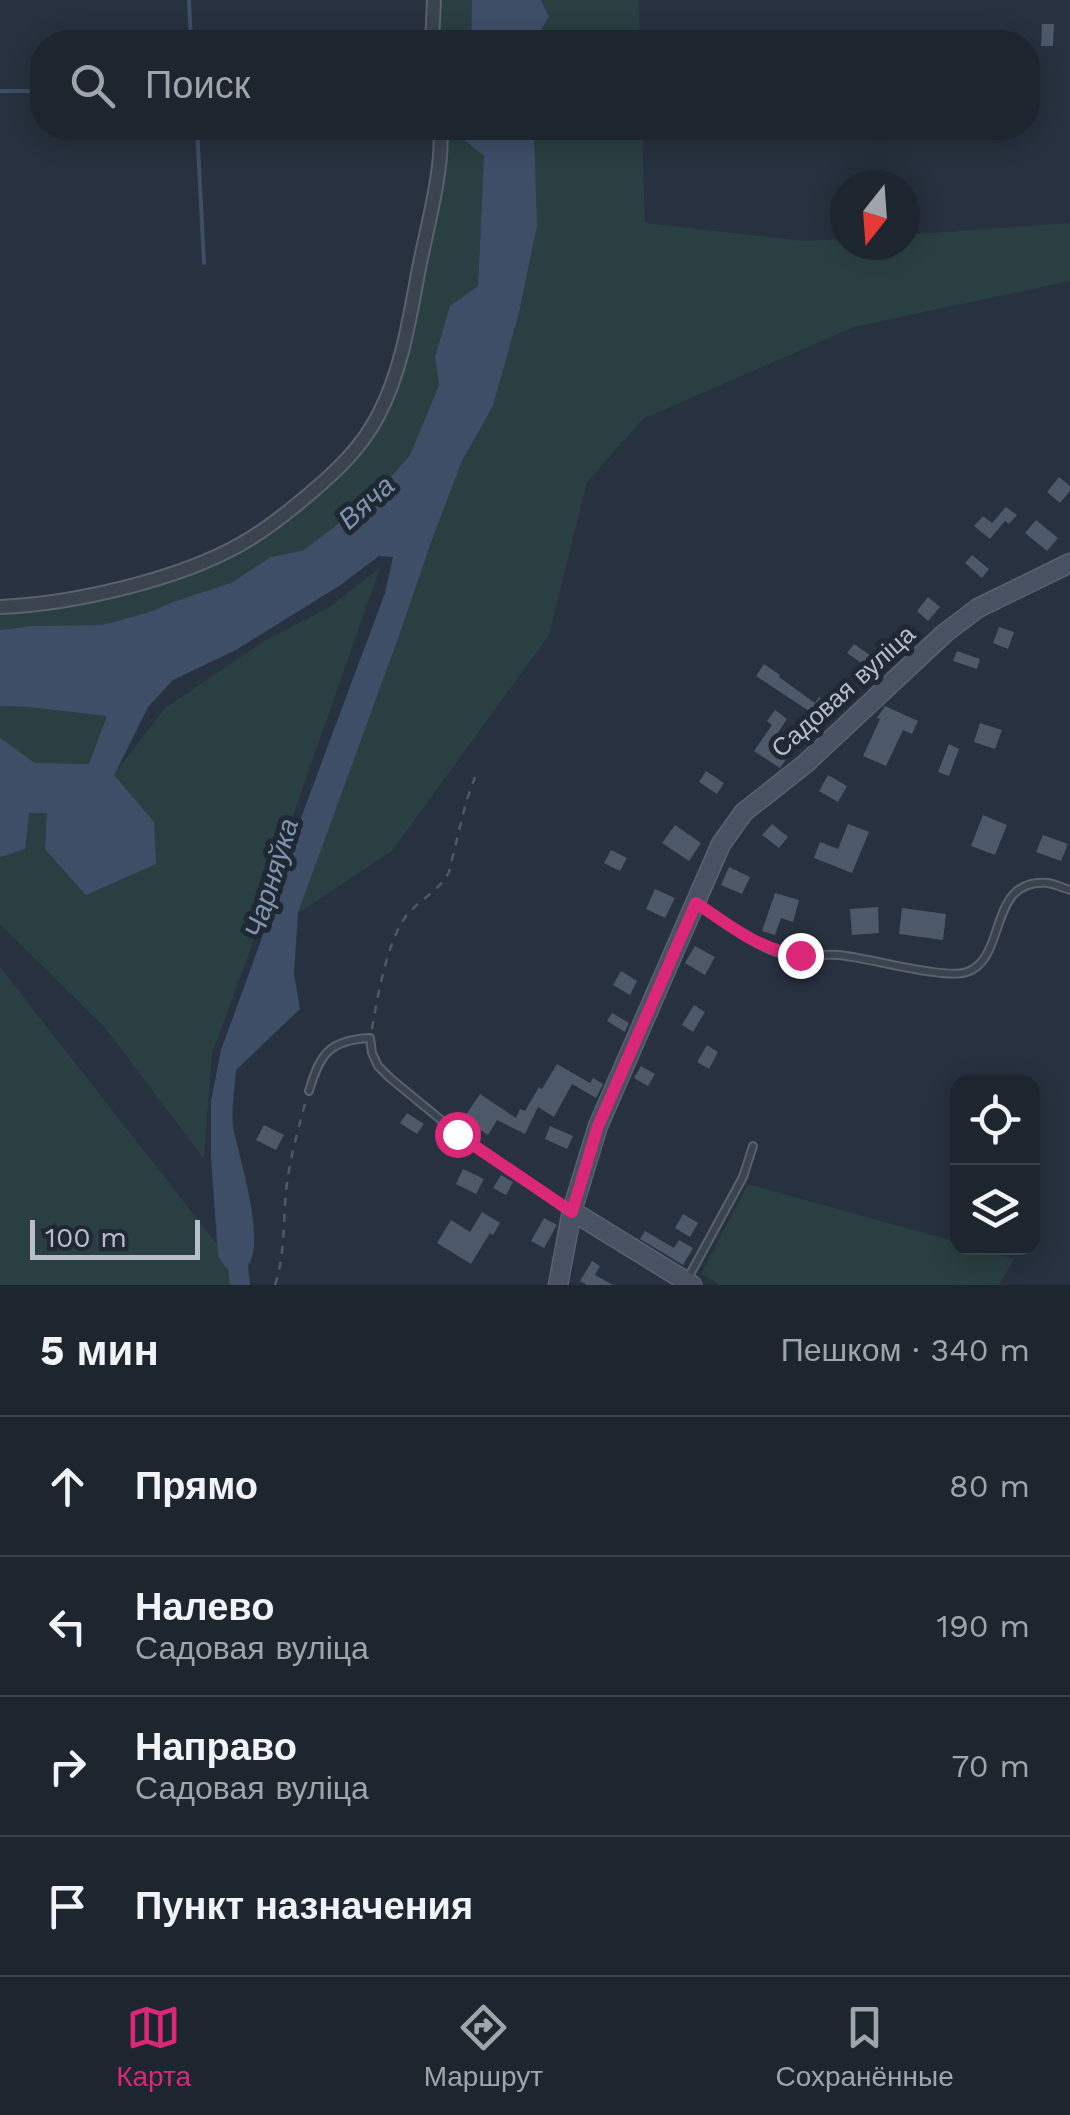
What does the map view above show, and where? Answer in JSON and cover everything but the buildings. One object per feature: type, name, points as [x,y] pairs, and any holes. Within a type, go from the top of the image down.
[{"type":"street","points":[[433,30],[434,0]]},
{"type":"street","points":[[0,607],[38,606],[169,575],[208,561],[278,521],[342,467],[378,416],[397,372],[434,196],[441,140]]},
{"type":"street","name":"Садовая вуліца","points":[[558,1285],[572,1212],[598,1126],[721,844],[744,812],[805,764],[945,632],[978,608],[1070,563]]},
{"type":"street","points":[[572,1212],[689,1283]]},
{"type":"lane","points":[[696,903],[778,952],[840,955],[966,973],[980,964],[1006,903],[1021,887],[1046,883],[1070,890]]},
{"type":"lane","points":[[309,1091],[326,1051],[355,1039],[370,1038],[372,1054],[390,1078],[457,1134],[572,1212]]},
{"type":"lane","points":[[689,1283],[743,1177],[753,1146]]},
{"type":"path","points":[[370,1038],[396,936],[405,917],[444,882],[475,778]]},
{"type":"path","points":[[274,1285],[285,1229],[286,1192],[309,1091]]},
{"type":"green space","points":[[434,0],[472,0],[471,30],[433,30]]},
{"type":"green space","points":[[541,0],[639,0],[640,30],[542,30],[549,18]]},
{"type":"green space","points":[[438,140],[464,140],[484,156],[478,287],[435,357],[439,385],[410,455],[374,496],[304,550],[271,557],[231,583],[102,625],[0,630],[0,607],[129,585],[242,544],[360,445],[404,344]]},
{"type":"green space","points":[[534,140],[642,140],[645,223],[804,241],[830,240],[830,260],[920,260],[920,234],[1070,223],[1070,281],[854,327],[643,419],[587,482],[549,635],[392,851],[298,913],[462,461],[493,406],[519,313],[537,226]]},
{"type":"green space","points":[[380,568],[212,1054],[204,1159],[106,1029],[0,924],[0,706],[29,707],[173,680],[148,707],[118,769],[165,708],[264,641],[328,608]]},
{"type":"green space","points":[[0,967],[217,1244],[218,1256],[231,1270],[239,1271],[240,1285],[0,1285]]},
{"type":"green space","points":[[748,1184],[950,1240],[950,1255],[999,1255],[1014,1259],[999,1285],[719,1285],[701,1274]]},
{"type":"water","points":[[472,0],[541,0],[549,17],[541,30],[471,30]]},
{"type":"water","points":[[464,140],[534,140],[537,226],[519,313],[493,406],[462,461],[298,913],[294,974],[300,1009],[236,1070],[233,1126],[254,1232],[253,1252],[247,1266],[232,1270],[218,1256],[211,1157],[211,1101],[221,1050],[267,924],[286,858],[385,593],[393,557],[379,556],[339,586],[236,650],[173,680],[148,707],[114,775],[154,822],[156,864],[86,895],[45,849],[47,813],[29,813],[25,849],[0,857],[0,738],[35,763],[89,764],[107,716],[0,706],[0,630],[102,625],[231,583],[271,557],[304,550],[374,496],[410,455],[439,385],[435,357],[450,306],[478,286],[484,156]]},
{"type":"waterway","points":[[189,0],[190,30]]},
{"type":"waterway","points":[[0,91],[30,91]]},
{"type":"waterway","points":[[198,140],[204,263]]},
{"type":"waterway","name":"Чарняўка","points":[[236,1247],[240,1285]]},
{"type":"route","points":[[457,1134],[572,1212],[598,1126],[696,903],[762,945],[800,955]]},
{"type":"water label","name":"Вяча","points":[[366,502]]}]
